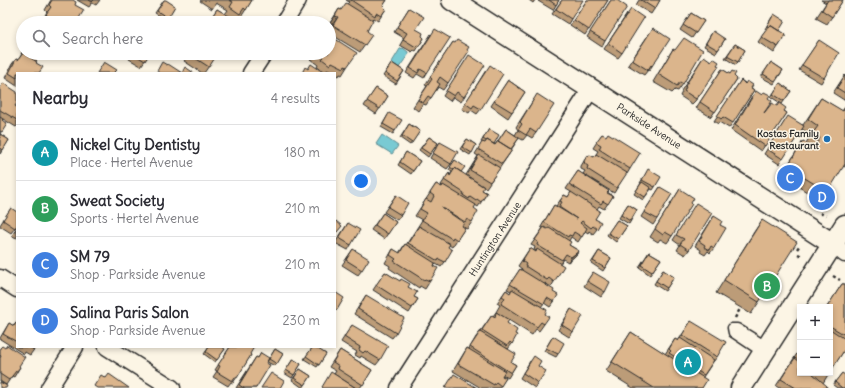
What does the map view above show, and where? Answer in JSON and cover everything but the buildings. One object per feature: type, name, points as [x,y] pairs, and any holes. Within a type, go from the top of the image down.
[{"type":"street","points":[[288,16],[298,0]]},
{"type":"street","name":"Parkside Avenue","points":[[452,0],[839,249]]},
{"type":"street","points":[[253,72],[260,60]]},
{"type":"street","name":"Huntington Avenue","points":[[399,388],[591,89]]},
{"type":"street","points":[[741,388],[766,350],[839,249],[845,225]]},
{"type":"street","points":[[0,278],[16,288]]},
{"type":"street","points":[[49,388],[74,348]]},
{"type":"street","points":[[109,348],[172,388]]},
{"type":"path","points":[[820,212],[826,216]]},
{"type":"path","points":[[797,248],[800,245]]},
{"type":"path","points":[[798,254],[802,256]]},
{"type":"path","points":[[833,276],[840,280]]},
{"type":"path","points":[[734,319],[740,309]]},
{"type":"water","points":[[403,48],[408,52],[408,55],[398,69],[392,65],[392,62],[400,49]]},
{"type":"water","points":[[382,135],[398,146],[392,154],[376,144]]},
{"type":"place","name":"Kostas Family Restaurant","points":[[827,139]]},
{"type":"place","name":"SM 79","points":[[790,178]]},
{"type":"place","name":"Salina Paris Salon","points":[[822,197]]},
{"type":"place","name":"Sweat Society","points":[[767,286]]},
{"type":"place","name":"Nickel City Dentisty","points":[[688,362]]}]
